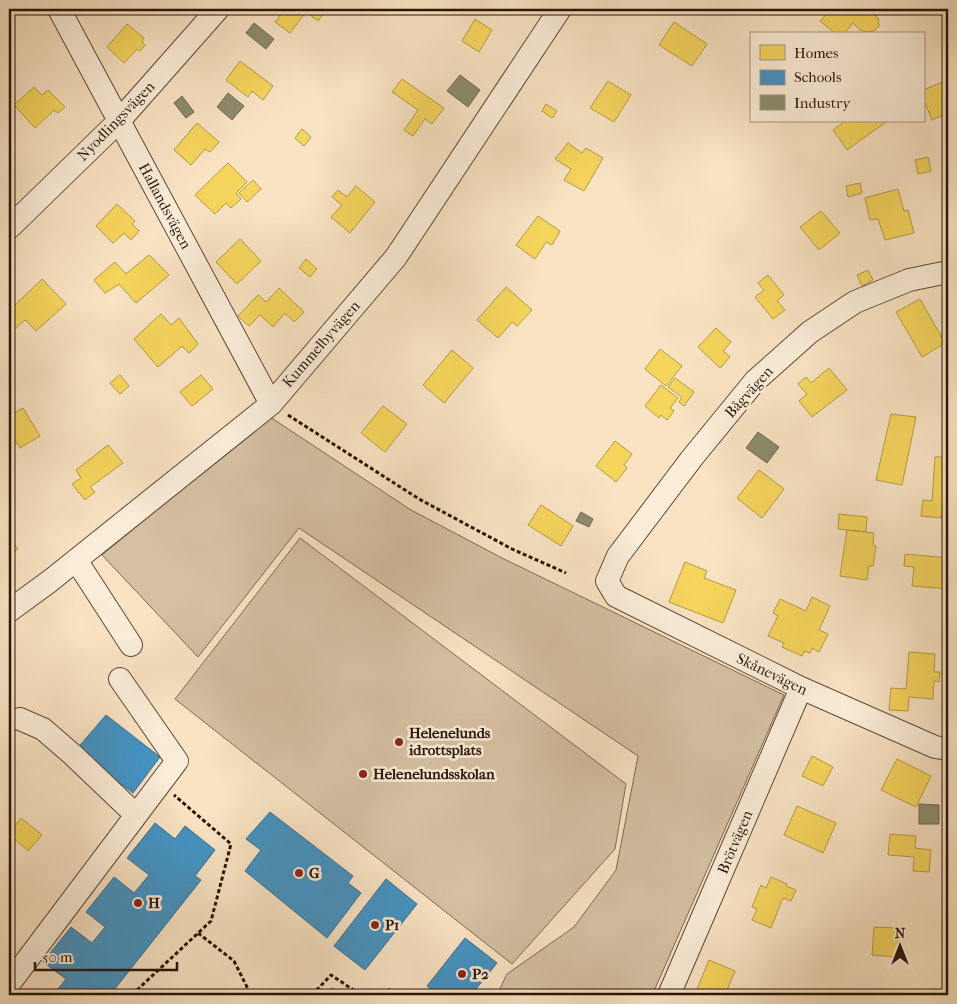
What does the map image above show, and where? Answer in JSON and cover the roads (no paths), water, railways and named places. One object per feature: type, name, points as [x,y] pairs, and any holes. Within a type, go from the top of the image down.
[{"type":"street","name":"Hallandsvägen","points":[[59,9],[271,404]]},
{"type":"street","name":"Nyodlingsvägen","points":[[9,228],[119,121],[218,9]]},
{"type":"street","name":"Kummelbyvägen","points":[[9,611],[76,560],[271,404],[396,257],[560,9]]},
{"type":"street","name":"Bågvägen","points":[[607,580],[618,556],[692,458],[762,375],[810,332],[855,302],[909,280],[948,272]]},
{"type":"street","points":[[76,560],[131,644]]},
{"type":"street","name":"Skånevägen","points":[[607,580],[616,596],[801,688],[935,747],[948,749]]},
{"type":"street","points":[[9,984],[178,761],[120,679]]},
{"type":"street","name":"Brötvägen","points":[[669,995],[801,688]]},
{"type":"street","points":[[20,717],[43,730],[73,755],[136,815]]},
{"type":"place","name":"Helenelunds idrottsplats","points":[[399,742]]},
{"type":"place","name":"Helenelundsskolan","points":[[363,774]]},
{"type":"place","name":"G","points":[[299,873]]},
{"type":"place","name":"H","points":[[138,903]]},
{"type":"place","name":"P1","points":[[375,925]]},
{"type":"place","name":"P2","points":[[462,974]]}]
